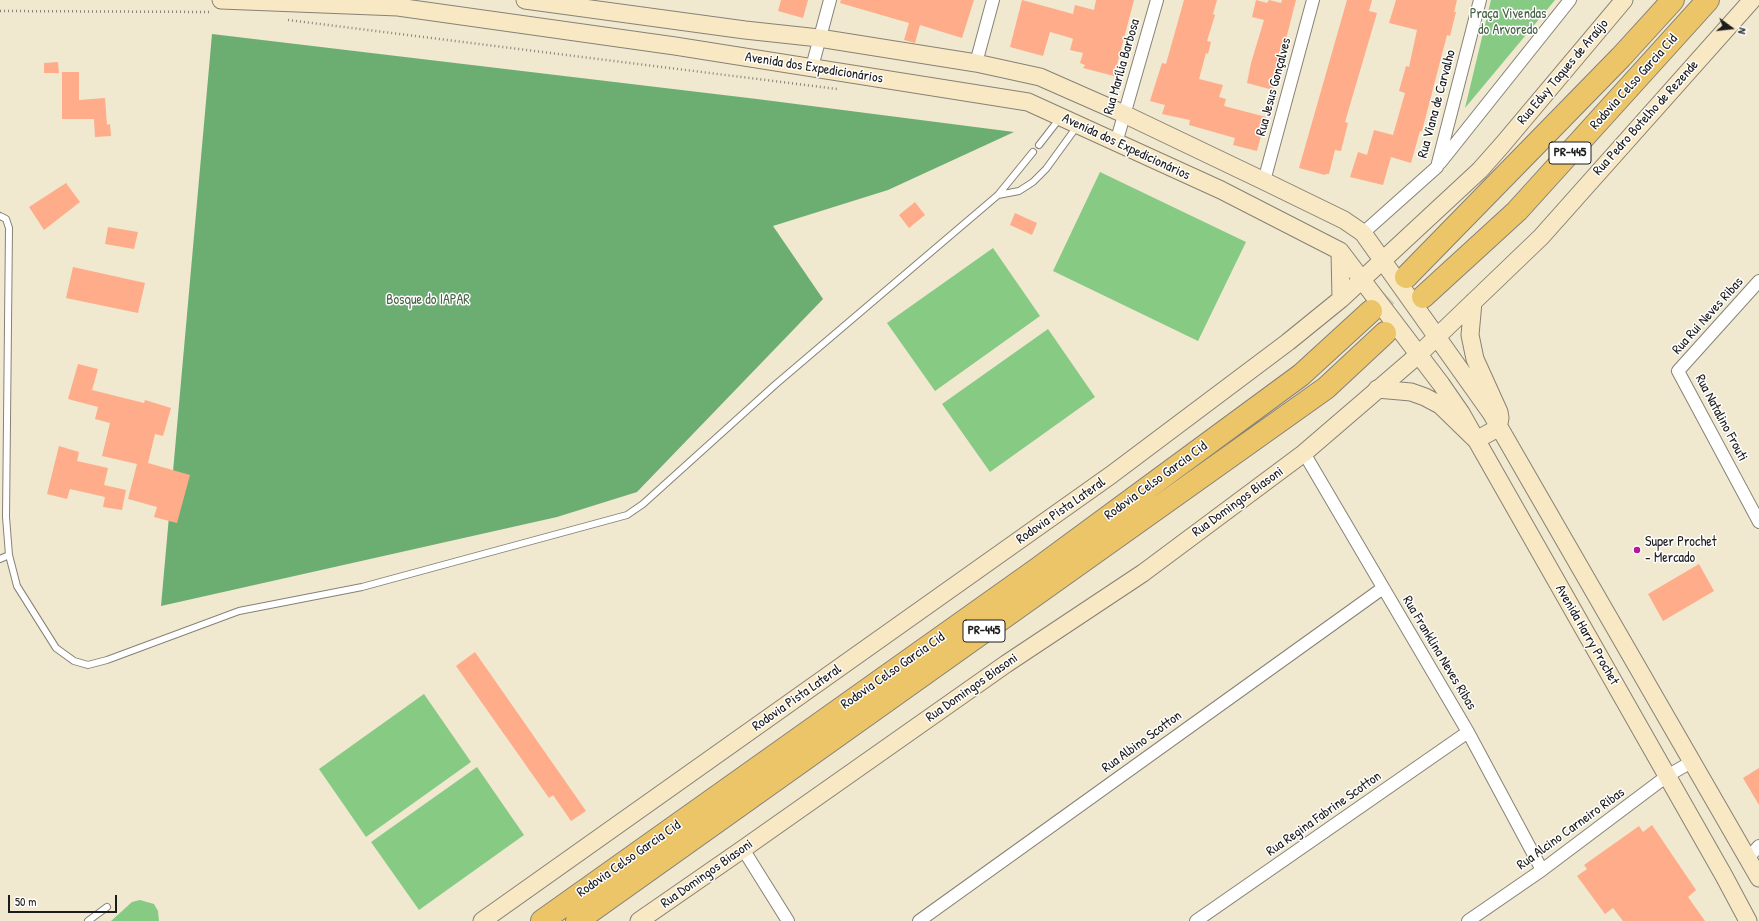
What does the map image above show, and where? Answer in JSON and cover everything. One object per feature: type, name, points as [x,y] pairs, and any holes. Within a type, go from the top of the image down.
[{"type":"highway","name":"Rodovia Celso Garcia Cid","points":[[1406,278],[1621,57],[1673,0]]},
{"type":"highway","name":"Rodovia Celso Garcia Cid","points":[[1423,297],[1517,211],[1708,0]]},
{"type":"highway","name":"Rodovia Celso Garcia Cid","points":[[542,921],[1036,570],[1301,375],[1371,311]]},
{"type":"highway","name":"Rodovia Celso Garcia Cid","points":[[577,921],[1326,388],[1385,333]]},
{"type":"street","name":"Avenida dos Expedicionários","points":[[525,0],[745,30],[820,38],[976,63],[1040,77],[1124,114],[1344,220],[1363,233],[1437,337]]},
{"type":"street","points":[[812,67],[830,0]]},
{"type":"street","points":[[976,63],[993,0]]},
{"type":"street","name":"Rua Marília Barbosa","points":[[1116,143],[1157,0]]},
{"type":"street","name":"Rua Jesus Gonçalves","points":[[1264,181],[1313,0]]},
{"type":"street","name":"Rua Viana de Carvalho","points":[[1363,233],[1437,167],[1480,0]]},
{"type":"street","points":[[1437,167],[1570,0]]},
{"type":"street","name":"Rua Edwy Taques de Araújo","points":[[1382,260],[1480,170],[1624,0]]},
{"type":"street","name":"Rua Pedro Botelho de Rezende","points":[[1473,302],[1541,237],[1752,0]]},
{"type":"street","name":"Avenida dos Expedicionários","points":[[225,3],[398,8],[659,44],[1028,102],[1221,190],[1340,251],[1418,355]]},
{"type":"street","points":[[1340,251],[1340,299]]},
{"type":"street","points":[[1340,299],[1382,260]]},
{"type":"street","name":"Rua Rui Neves Ribas","points":[[1678,371],[1759,281]]},
{"type":"street","name":"Rodovia Pista Lateral","points":[[482,921],[1111,475],[1288,342],[1340,299]]},
{"type":"street","points":[[1304,453],[1418,355],[1473,302]]},
{"type":"street","points":[[1377,389],[1411,392],[1425,397],[1440,405],[1476,440],[1498,428],[1500,418],[1499,412],[1475,359],[1470,335],[1473,302]]},
{"type":"street","name":"Avenida Harry Prochet","points":[[1437,337],[1490,413],[1692,761],[1753,852],[1759,878]]},
{"type":"street","name":"Avenida Harry Prochet","points":[[1418,355],[1457,408],[1476,440],[1748,921]]},
{"type":"street","name":"Rua Natalino Frouti","points":[[1678,371],[1759,522]]},
{"type":"street","name":"Rua Franklina Neves Ribas","points":[[1304,453],[1468,732],[1542,870]]},
{"type":"street","name":"Rua Domingos Biasoni","points":[[639,921],[744,849],[1006,664],[1142,573],[1304,453]]},
{"type":"street","name":"Rua Albino Scotton","points":[[919,921],[1383,588]]},
{"type":"street","name":"Rua Regina Fabrine Scotton","points":[[1196,921],[1468,732]]},
{"type":"street","name":"Rua Alcino Carneiro Ribas","points":[[1468,921],[1542,870],[1667,776],[1692,761]]},
{"type":"street","points":[[744,849],[788,921]]},
{"type":"lane","points":[[1038,145],[1061,117]]},
{"type":"lane","points":[[998,195],[1019,191],[1033,182],[1046,169],[1078,125]]},
{"type":"lane","points":[[0,216],[6,219],[9,228],[6,517],[9,555],[17,586],[56,648],[74,661],[88,665],[107,660],[239,611],[362,587],[627,515],[643,504],[776,384],[998,195],[1033,152]]},
{"type":"lane","points":[[0,559],[9,555]]},
{"type":"lane","points":[[88,921],[107,907]]},
{"type":"path","points":[[0,11],[178,11],[225,3]]},
{"type":"path","points":[[285,19],[839,89]]},
{"type":"green space","name":"Praça Vivendas do Arvoredo","points":[[1491,0],[1555,0],[1465,108]]},
{"type":"green space","name":"Bosque do IAPAR","points":[[212,34],[757,99],[1014,132],[888,190],[773,226],[823,299],[637,492],[557,517],[161,606]]},
{"type":"green space","points":[[1100,172],[1246,242],[1198,341],[1053,271]]},
{"type":"green space","points":[[993,248],[1040,316],[935,391],[887,323]]},
{"type":"green space","points":[[1048,329],[1095,397],[990,472],[942,404]]},
{"type":"green space","points":[[424,694],[471,762],[366,837],[319,769]]},
{"type":"green space","points":[[477,767],[524,835],[419,910],[371,842]]},
{"type":"green space","points":[[140,900],[154,904],[158,911],[159,921],[111,921],[132,902]]},
{"type":"building","points":[[781,0],[808,0],[803,18],[778,11]]},
{"type":"building","points":[[841,0],[974,0],[962,38],[920,25],[915,43],[904,40],[909,23],[840,3]]},
{"type":"building","points":[[1022,0],[1073,14],[1075,5],[1094,10],[1096,0],[1134,0],[1114,76],[1083,68],[1085,65],[1080,63],[1083,53],[1070,50],[1073,39],[1050,32],[1043,56],[1010,47]]},
{"type":"building","points":[[1184,0],[1217,0],[1213,14],[1215,15],[1207,41],[1211,42],[1208,54],[1206,53],[1199,79],[1223,85],[1219,97],[1226,99],[1224,106],[1266,117],[1257,151],[1233,145],[1235,138],[1189,125],[1190,120],[1162,114],[1165,105],[1150,101],[1162,63],[1166,64]]},
{"type":"building","points":[[1256,0],[1267,3],[1269,0],[1281,3],[1282,0],[1296,0],[1273,90],[1247,83],[1251,63],[1264,20],[1252,17]]},
{"type":"building","points":[[1347,0],[1372,0],[1369,11],[1377,13],[1345,122],[1348,123],[1341,151],[1335,150],[1329,174],[1325,175],[1299,168]]},
{"type":"building","points":[[1396,0],[1457,0],[1454,12],[1456,12],[1450,36],[1447,35],[1422,131],[1420,131],[1411,163],[1391,157],[1383,185],[1350,177],[1358,152],[1367,155],[1374,130],[1393,135],[1405,93],[1399,91],[1406,66],[1409,67],[1417,30],[1389,23]]},
{"type":"building","points":[[58,62],[59,73],[44,73],[44,63]]},
{"type":"building","points":[[62,72],[79,72],[79,100],[105,98],[107,125],[110,124],[111,136],[95,137],[94,119],[62,119]]},
{"type":"building","points":[[66,183],[80,202],[44,230],[29,207]]},
{"type":"building","points":[[915,202],[925,215],[909,228],[899,215]]},
{"type":"building","points":[[1015,213],[1037,223],[1032,235],[1010,225]]},
{"type":"building","points":[[108,227],[138,232],[134,249],[105,244]]},
{"type":"building","points":[[73,267],[145,283],[138,313],[66,298]]},
{"type":"building","points":[[78,364],[98,369],[92,390],[144,403],[145,400],[171,408],[163,436],[155,434],[148,463],[190,475],[177,523],[154,517],[157,507],[128,499],[137,464],[102,456],[110,423],[95,419],[98,407],[68,399]]},
{"type":"building","points":[[59,446],[79,452],[77,461],[108,468],[104,485],[126,490],[122,510],[103,507],[105,497],[70,489],[67,499],[47,494]]},
{"type":"building","points":[[1699,564],[1714,591],[1663,621],[1648,594]]},
{"type":"building","points":[[475,652],[586,811],[571,821],[553,795],[549,798],[456,666]]},
{"type":"building","points":[[1759,768],[1759,805],[1743,778]]},
{"type":"building","points":[[1652,825],[1696,890],[1688,897],[1705,921],[1623,921],[1613,908],[1605,914],[1577,876],[1587,869],[1584,865],[1639,826],[1643,832]]},
{"type":"tunnel","points":[[1371,311],[1406,277]]},
{"type":"tunnel","points":[[1385,333],[1423,297]]},
{"type":"place","name":"Super Prochet - Mercado","points":[[1637,550]]}]
